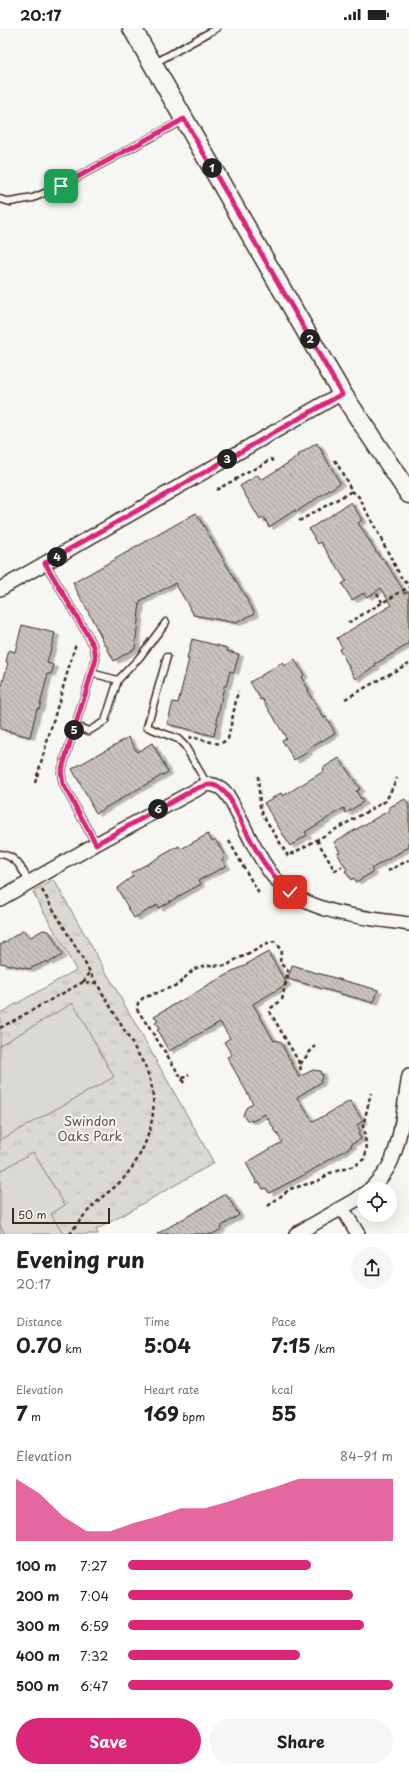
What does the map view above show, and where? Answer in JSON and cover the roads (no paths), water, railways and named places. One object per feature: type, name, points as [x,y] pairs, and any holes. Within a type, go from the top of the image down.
[{"type":"street","points":[[132,28],[342,394],[409,494]]},
{"type":"street","points":[[0,589],[342,394]]},
{"type":"street","points":[[0,900],[96,844],[207,784],[216,785],[224,790],[266,865],[278,882],[290,892],[307,902],[328,910],[409,924]]},
{"type":"street","points":[[376,1182],[391,1162],[397,1141],[409,1076]]},
{"type":"street","points":[[296,1234],[357,1198]]},
{"type":"street","points":[[342,1208],[358,1234]]},
{"type":"lane","points":[[153,64],[217,28]]},
{"type":"lane","points":[[0,199],[10,202],[33,198],[47,192],[184,119]]},
{"type":"lane","points":[[45,563],[94,646],[96,659],[61,772],[63,784],[96,844]]},
{"type":"lane","points":[[75,726],[89,731],[105,721],[118,680],[139,658],[166,622]]},
{"type":"lane","points":[[167,657],[147,727],[178,739],[185,746],[207,784]]},
{"type":"lane","points":[[91,673],[118,680]]},
{"type":"lane","points":[[0,854],[9,856],[20,866],[32,881]]},
{"type":"park label","name":"Swindon Oaks Park","points":[[90,1128]]}]
